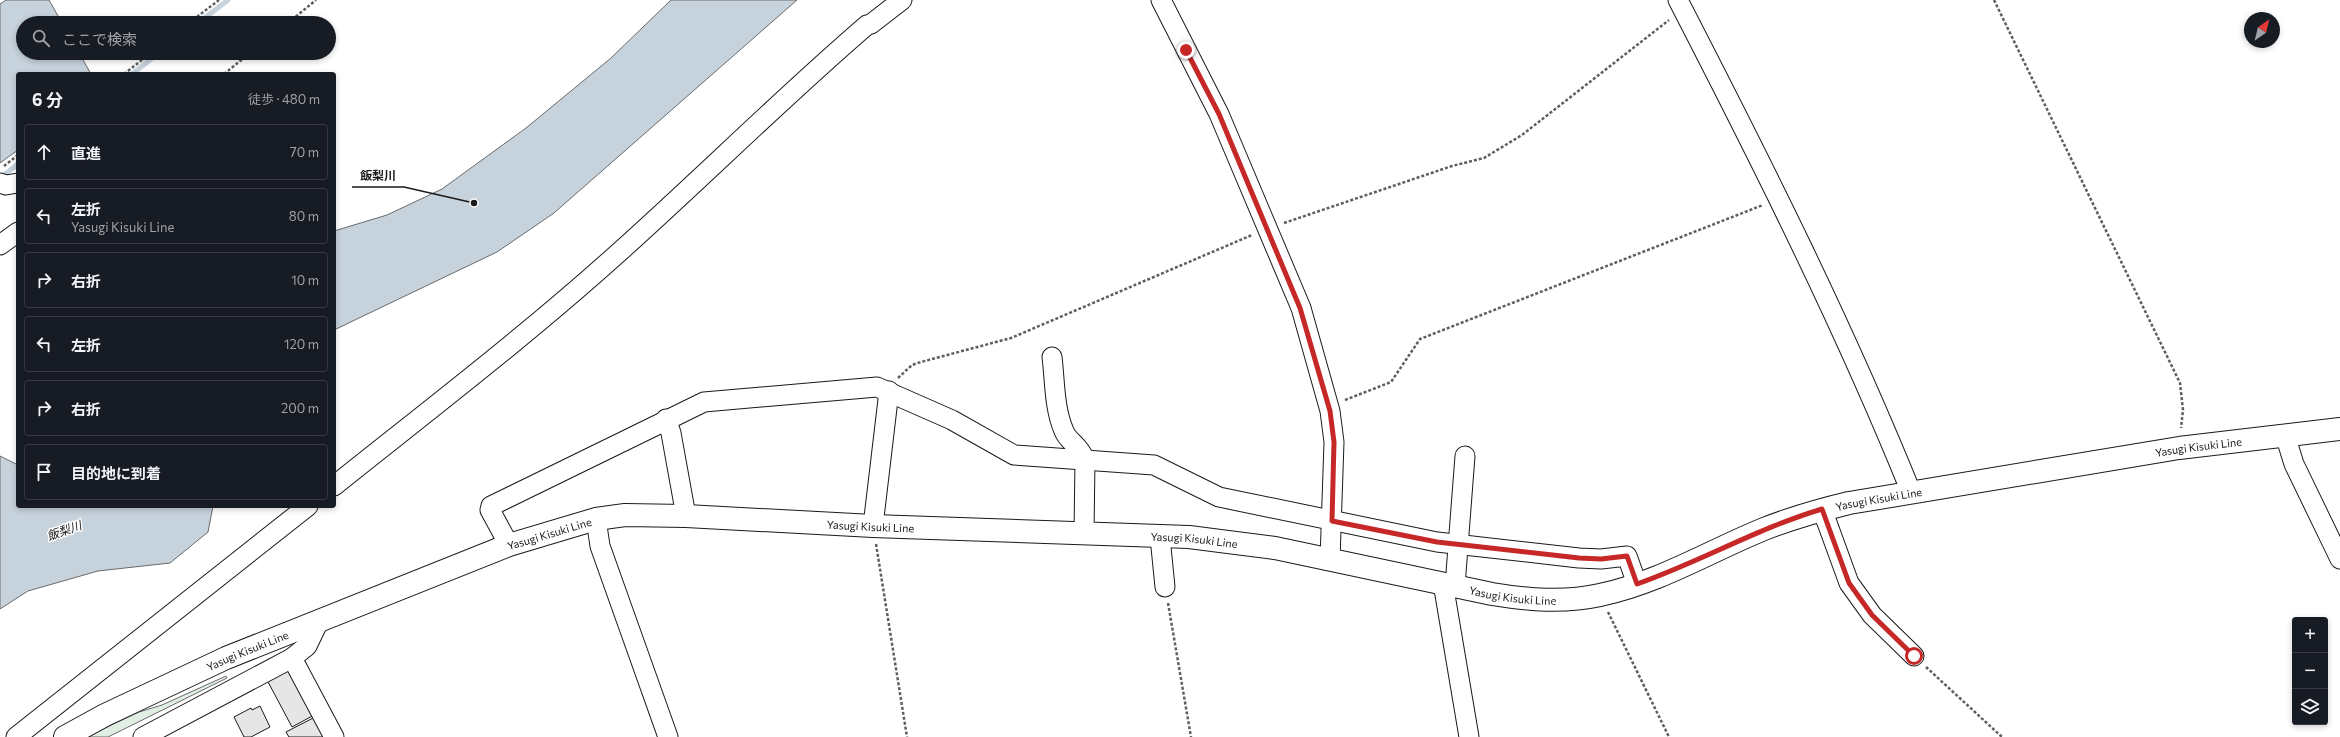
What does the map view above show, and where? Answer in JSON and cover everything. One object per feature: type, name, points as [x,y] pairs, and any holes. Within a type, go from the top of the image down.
[{"type":"main road","name":"Yasugi Kisuki Line","points":[[64,737],[105,715],[226,658],[508,545],[596,519],[625,515],[686,516],[873,526],[1188,537],[1274,548],[1449,585],[1524,599],[1577,599],[1600,595],[1637,584],[1681,567],[1764,529],[1822,509],[1911,492],[2179,448],[2340,429]]},
{"type":"street","points":[[336,484],[457,389],[615,256],[833,54],[866,25],[871,24],[902,0]]},
{"type":"street","points":[[1161,0],[1219,114],[1300,308],[1330,411],[1334,442],[1330,560]]},
{"type":"street","points":[[1680,5],[1778,199],[1871,392],[1911,492]]},
{"type":"street","points":[[0,183],[6,185],[16,183]]},
{"type":"street","points":[[0,245],[16,233]]},
{"type":"street","points":[[1052,357],[1058,410],[1064,432],[1081,449],[1085,460],[1084,534]]},
{"type":"street","points":[[508,545],[490,510],[491,506],[666,419],[712,400],[877,387],[952,420],[1009,454],[1154,465],[1219,497],[1429,541],[1579,558],[1601,559],[1627,556],[1637,584]]},
{"type":"street","points":[[873,526],[889,391]]},
{"type":"street","points":[[666,419],[671,433],[686,516]]},
{"type":"street","points":[[2285,435],[2294,464],[2340,559]]},
{"type":"street","points":[[1465,456],[1458,544],[1449,585],[1469,737]]},
{"type":"street","points":[[16,737],[305,508]]},
{"type":"street","points":[[1822,509],[1849,583],[1872,615],[1914,656]]},
{"type":"street","points":[[596,519],[600,546],[668,737]]},
{"type":"street","points":[[1160,537],[1165,588]]},
{"type":"street","points":[[143,737],[292,658],[307,646],[319,621]]},
{"type":"street","points":[[292,658],[334,737]]},
{"type":"path","points":[[212,0],[214,4]]},
{"type":"path","points":[[198,16],[219,0]]},
{"type":"path","points":[[297,16],[316,0]]},
{"type":"path","points":[[1994,0],[2180,383],[2182,410],[2179,448]]},
{"type":"path","points":[[889,391],[895,381],[917,363],[1012,338],[1267,228],[1452,166],[1484,158],[1522,135],[1680,5]]},
{"type":"path","points":[[127,72],[142,60]]},
{"type":"path","points":[[226,72],[241,60]]},
{"type":"path","points":[[0,169],[16,157]]},
{"type":"path","points":[[1330,411],[1347,399],[1391,382],[1420,340],[1778,199]]},
{"type":"path","points":[[873,526],[907,737]]},
{"type":"path","points":[[1165,588],[1191,737]]},
{"type":"path","points":[[1600,595],[1669,737]]},
{"type":"path","points":[[1914,656],[2002,737]]},
{"type":"green space","points":[[226,676],[227,678],[108,737],[86,737],[139,712],[162,705]]},
{"type":"water","points":[[6,0],[49,0],[58,16],[16,16],[16,60],[83,60],[90,72],[16,72],[16,151],[0,163],[0,4]]},
{"type":"water","points":[[671,0],[797,0],[554,213],[497,252],[336,329],[336,230],[387,215],[442,189],[526,128],[611,58]]},
{"type":"water","points":[[0,456],[16,464],[16,508],[213,508],[208,532],[170,563],[98,571],[28,591],[0,609]]},
{"type":"building","points":[[292,668],[316,714],[292,727],[267,680]]},
{"type":"building","points":[[260,706],[270,727],[251,737],[244,737],[234,717],[251,708],[252,710]]},
{"type":"building","points":[[317,716],[323,737],[289,737],[286,732]]},
{"type":"waterway","points":[[207,16],[228,0]]},
{"type":"waterway","points":[[135,72],[150,60]]},
{"type":"waterway","points":[[0,178],[16,166]]},
{"type":"place","name":"飯梨川","points":[[474,203]]},
{"type":"route","points":[[1186,50],[1219,114],[1300,308],[1330,411],[1334,442],[1332,521],[1345,522],[1437,542],[1579,558],[1601,559],[1627,556],[1637,584],[1681,567],[1764,529],[1822,509],[1838,557],[1849,583],[1872,615],[1914,656]]}]
